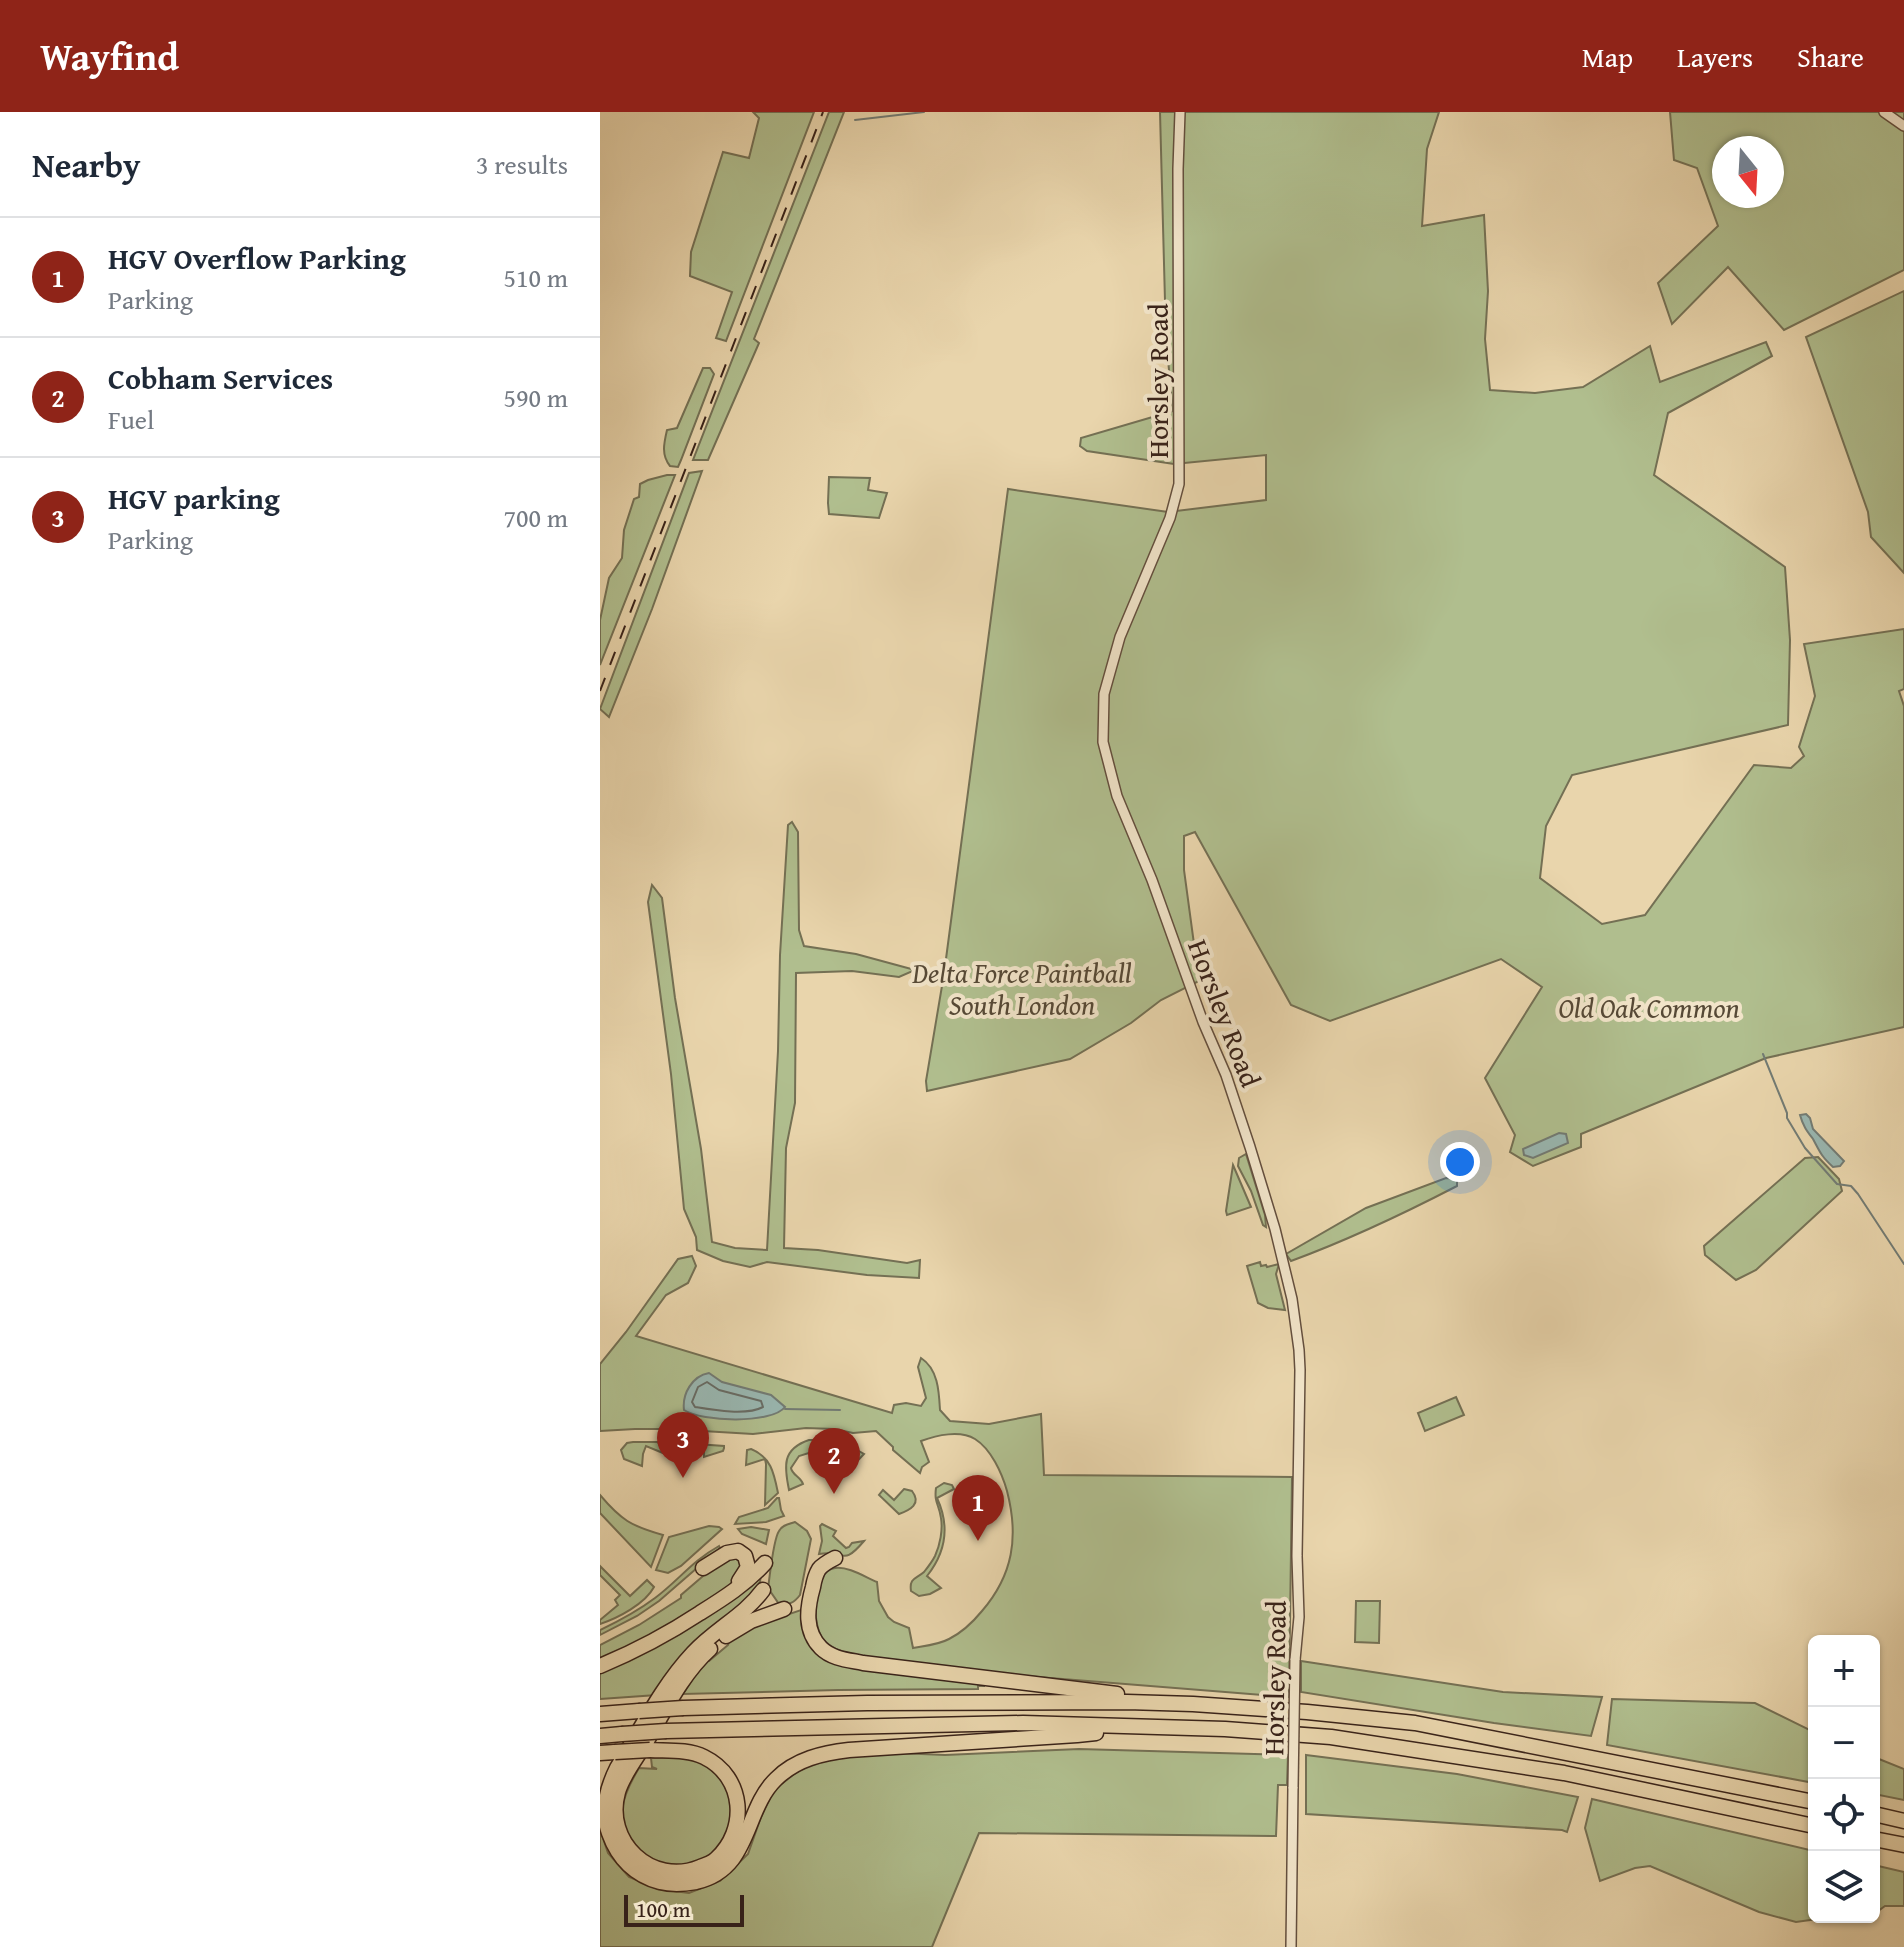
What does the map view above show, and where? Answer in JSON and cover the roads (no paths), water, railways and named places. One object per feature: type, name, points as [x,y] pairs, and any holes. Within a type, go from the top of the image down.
[{"type":"highway","points":[[703,1568],[732,1551],[743,1553],[748,1561],[745,1574],[718,1601]]},
{"type":"highway","points":[[835,1558],[817,1573],[807,1611],[814,1638],[834,1656],[863,1663],[1193,1704],[1415,1723],[1808,1801]]},
{"type":"highway","points":[[600,1666],[656,1641],[738,1588],[765,1563]]},
{"type":"highway","points":[[763,1590],[747,1609],[696,1650],[679,1668],[609,1784],[605,1808],[608,1829],[616,1850],[631,1868],[648,1878],[665,1884],[685,1884],[715,1874],[733,1860],[763,1797],[776,1779],[797,1764],[822,1754],[1077,1735],[1135,1727]]},
{"type":"highway","points":[[608,1752],[650,1750],[684,1752],[705,1757],[720,1769],[732,1784],[738,1805],[738,1826],[729,1845],[714,1862],[690,1871],[671,1873],[653,1868],[639,1859],[627,1846],[619,1828],[616,1809],[618,1791],[678,1690],[706,1653],[751,1621],[784,1609]]},
{"type":"highway","points":[[600,1714],[683,1708],[1008,1702],[1193,1704]]},
{"type":"highway","points":[[600,1736],[666,1731],[1023,1723],[1225,1729],[1359,1741],[1564,1773],[1808,1825]]},
{"type":"highway","points":[[1880,1815],[1904,1821]]},
{"type":"highway","points":[[1880,1840],[1904,1845]]},
{"type":"street","name":"Horsley Road","points":[[1180,112],[1179,484],[1170,518],[1120,637],[1104,694],[1103,742],[1117,796],[1239,1112],[1275,1229],[1292,1299],[1300,1370],[1299,1617],[1295,1660],[1291,1947]]},
{"type":"street","points":[[1884,112],[1904,126]]},
{"type":"water","points":[[1806,1114],[1813,1129],[1844,1161],[1840,1166],[1833,1167],[1821,1154],[1802,1122],[1800,1115]]},
{"type":"water","points":[[1559,1133],[1566,1134],[1568,1143],[1533,1158],[1524,1155],[1523,1149]]},
{"type":"water","points":[[709,1373],[722,1382],[771,1395],[785,1407],[778,1413],[752,1419],[720,1419],[684,1410],[689,1387]]},
{"type":"waterway","points":[[855,120],[924,112]]},
{"type":"waterway","points":[[1763,1054],[1787,1118],[1805,1148],[1837,1184],[1851,1186],[1858,1194],[1904,1264]]},
{"type":"waterway","points":[[785,1409],[840,1410]]},
{"type":"railway","points":[[600,691],[823,112]]},
{"type":"place","name":"HGV parking","points":[[683,1478]]},
{"type":"place","name":"Cobham Services","points":[[834,1494]]},
{"type":"place","name":"HGV Overflow Parking","points":[[978,1541]]},
{"type":"park label","name":"Delta Force Paintball South London","points":[[1022,988]]},
{"type":"park label","name":"Old Oak Common","points":[[1649,1007]]}]
